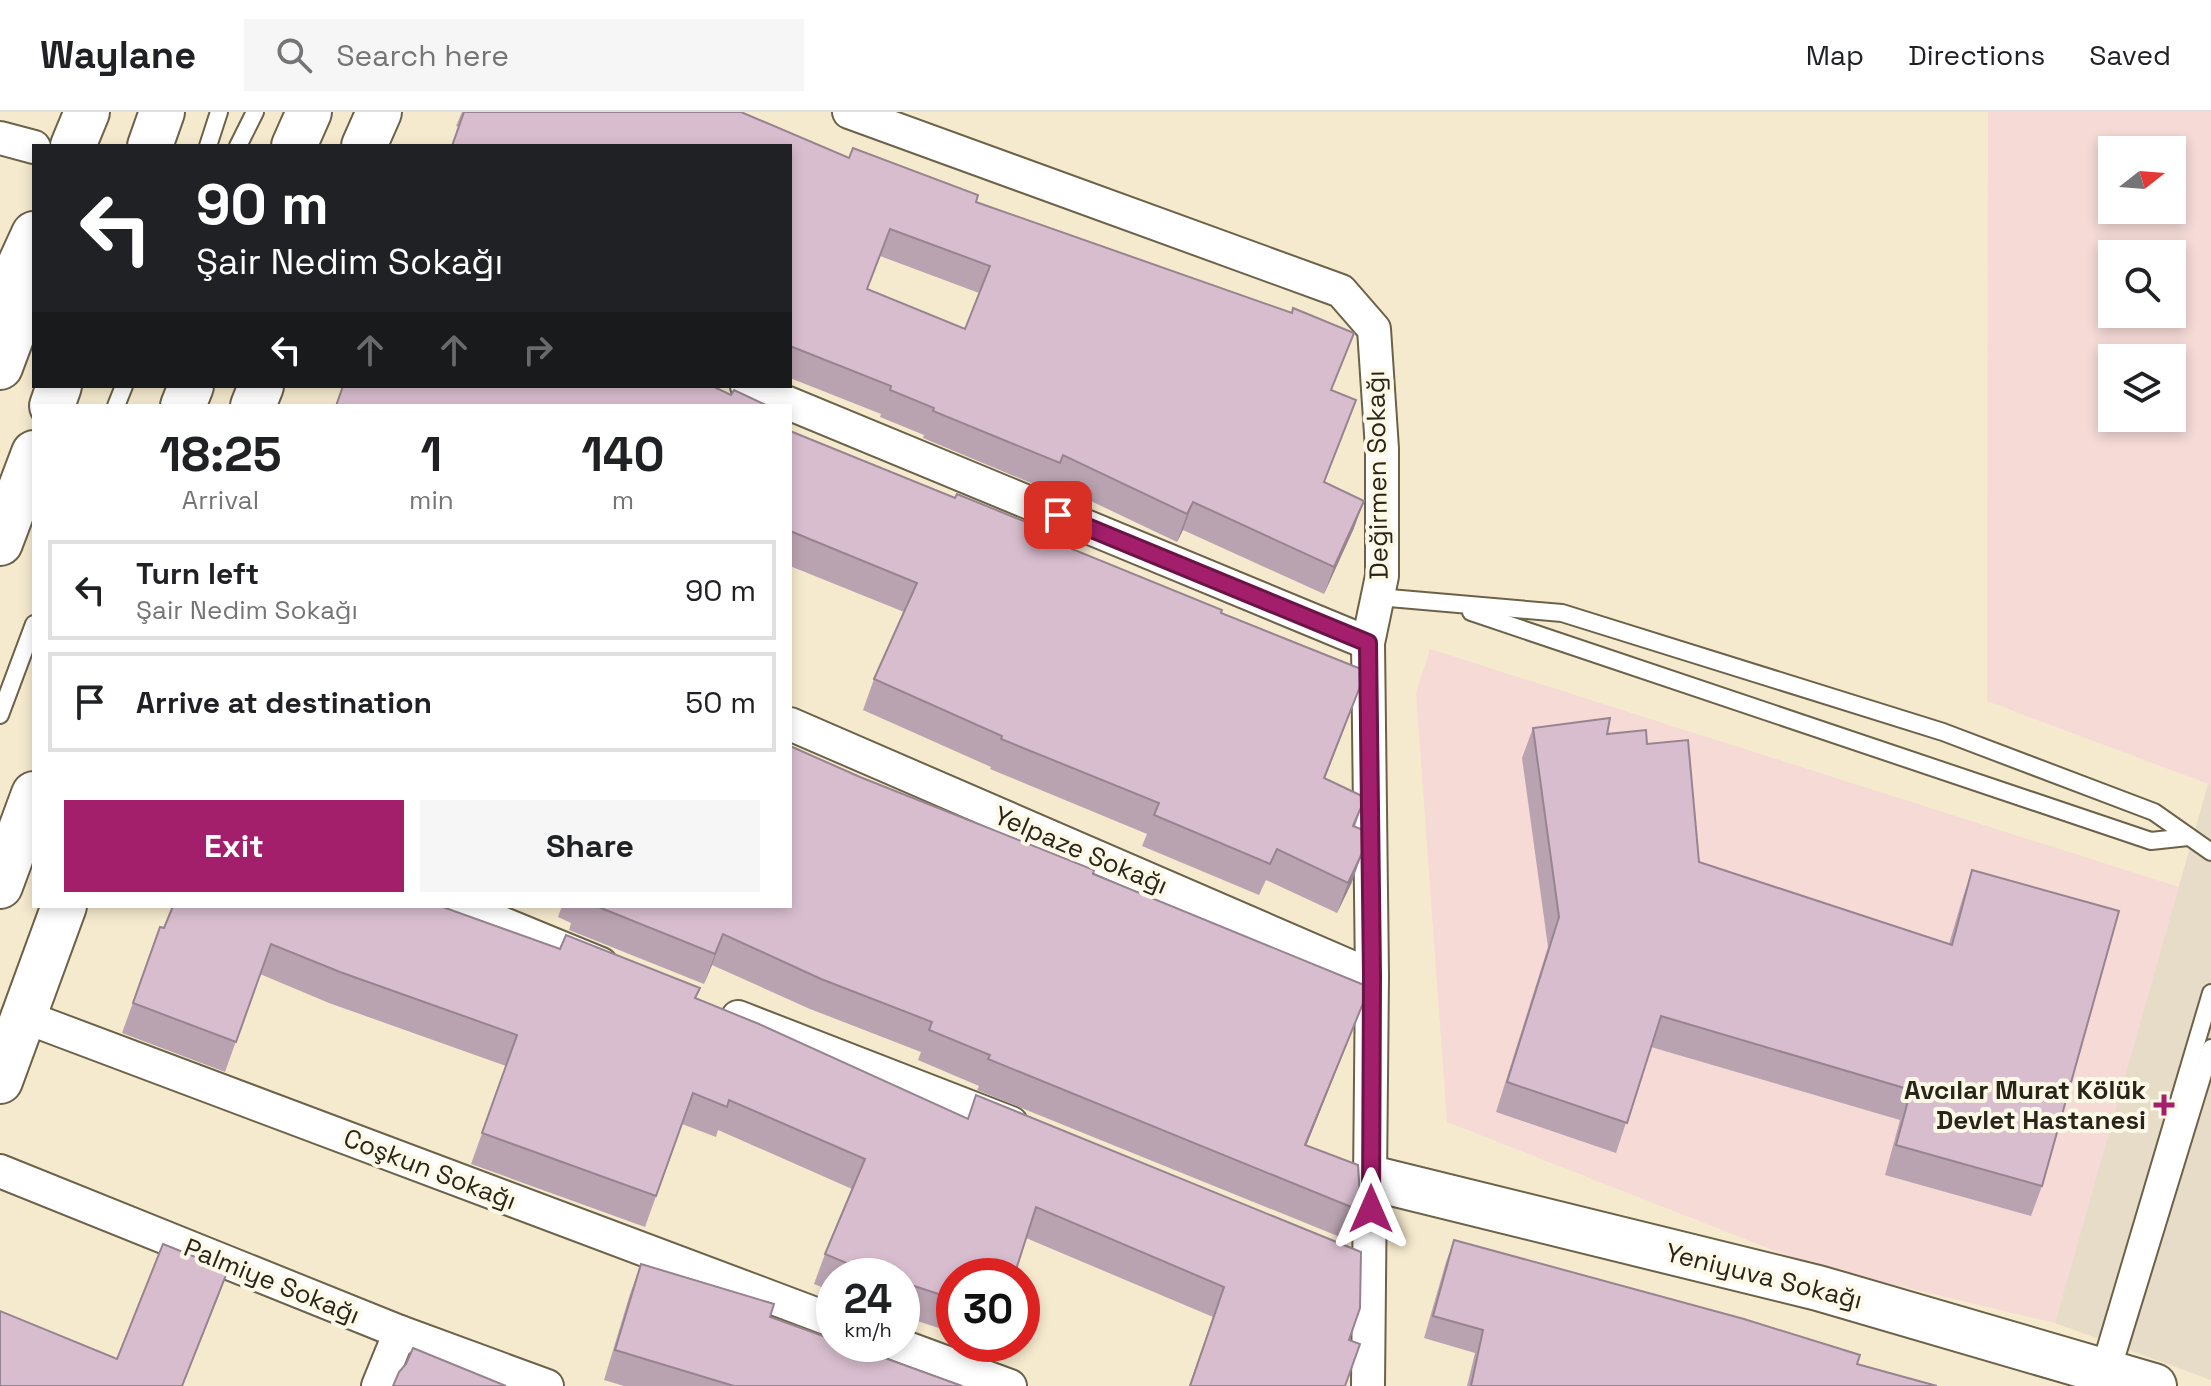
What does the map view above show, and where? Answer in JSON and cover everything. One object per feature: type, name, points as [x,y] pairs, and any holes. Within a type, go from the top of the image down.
[{"type":"main road","points":[[74,144],[87,112]]},
{"type":"main road","points":[[151,144],[162,112]]},
{"type":"main road","points":[[295,144],[309,112]]},
{"type":"main road","points":[[365,144],[379,112]]},
{"type":"main road","points":[[0,308],[32,238]]},
{"type":"main road","points":[[0,367],[32,281]]},
{"type":"main road","points":[[0,543],[32,458]]},
{"type":"main road","points":[[0,886],[32,799]]},
{"type":"main road","points":[[0,1081],[63,908]]},
{"type":"main road","name":"Yeniyuva Sokağı","points":[[1371,1178],[1818,1288],[2154,1386]]},
{"type":"street","name":"Değirmen Sokağı","points":[[849,112],[1341,291],[1374,329],[1382,449],[1382,576],[1368,643],[1371,1178],[1356,1264],[1368,1386]]},
{"type":"street","points":[[0,138],[32,146]]},
{"type":"street","points":[[752,388],[790,404]]},
{"type":"street","points":[[792,405],[1368,643]]},
{"type":"street","name":"Yelpaze Sokağı","points":[[792,725],[1372,976]]},
{"type":"street","points":[[465,908],[636,978]]},
{"type":"street","points":[[710,1006],[1034,1133]]},
{"type":"street","name":"Coşkun Sokağı","points":[[25,1017],[816,1314]]},
{"type":"street","name":"Palmiye Sokağı","points":[[0,1171],[400,1332],[547,1386]]},
{"type":"street","points":[[378,1386],[400,1332]]},
{"type":"street","points":[[920,1357],[961,1378],[1010,1386]]},
{"type":"lane","points":[[209,144],[219,112]]},
{"type":"lane","points":[[239,144],[255,112]]},
{"type":"lane","points":[[1378,597],[1562,613],[1943,732],[2154,812],[2211,852]]},
{"type":"lane","points":[[1443,603],[2151,841],[2188,837]]},
{"type":"lane","points":[[0,715],[32,629]]},
{"type":"lane","points":[[2105,1371],[2211,993]]},
{"type":"lane","points":[[2105,1371],[2211,1048]]},
{"type":"shaded area","points":[[1988,112],[2211,112],[2211,785],[1987,701]]},
{"type":"shaded area","points":[[1430,649],[2179,887],[2055,1323],[1811,1265],[1447,1122],[1416,693]]},
{"type":"shaded area","name":"Avcılar Murat Kölük Devlet Hastanesi","points":[[2208,784],[2211,785],[2211,1380],[2055,1323]]},
{"type":"building","points":[[464,112],[741,112],[849,158],[853,148],[978,195],[976,202],[1292,313],[1293,308],[1354,333],[1331,390],[1356,400],[1324,482],[1364,501],[1334,567],[1193,502],[1187,514],[1063,455],[1060,463],[933,411],[934,408],[890,390],[891,386],[792,347],[792,144],[453,144]],"holes":[[[890,229],[990,266],[965,329],[867,289]]]},
{"type":"building","points":[[342,388],[716,388],[731,395],[734,390],[764,404],[337,404]]},
{"type":"building","points":[[792,432],[955,498],[957,494],[1075,542],[1072,549],[1361,669],[1361,684],[1324,778],[1362,796],[1362,805],[1353,826],[1363,830],[1363,851],[1348,883],[1277,849],[1270,864],[1154,815],[1159,803],[1001,739],[1002,736],[874,679],[917,583],[792,532]]},
{"type":"building","points":[[1610,718],[1607,734],[1646,730],[1647,744],[1688,740],[1699,862],[1952,945],[1972,870],[2119,911],[2042,1186],[1896,1145],[1911,1090],[1661,1016],[1627,1123],[1507,1082],[1559,917],[1533,728]]},
{"type":"building","points":[[792,747],[1094,870],[1093,874],[1364,985],[1364,1001],[1305,1145],[1358,1165],[1361,1211],[988,1059],[990,1055],[929,1030],[932,1022],[821,979],[723,934],[715,954],[601,908],[792,908]]},
{"type":"building","points":[[172,908],[446,908],[560,949],[566,935],[700,988],[695,998],[968,1119],[976,1095],[1361,1252],[1360,1308],[1349,1340],[1360,1344],[1345,1386],[1190,1386],[1224,1287],[1036,1207],[1020,1258],[936,1258],[936,1293],[920,1288],[920,1258],[834,1258],[825,1254],[865,1159],[729,1100],[727,1107],[693,1093],[656,1196],[482,1133],[517,1035],[271,944],[236,1042],[133,1003],[160,927],[164,928]]},
{"type":"building","points":[[1454,1240],[1744,1319],[1860,1355],[1857,1364],[1937,1386],[1471,1386],[1483,1330],[1433,1316]]},
{"type":"building","points":[[163,1244],[228,1270],[182,1386],[0,1386],[0,1311],[117,1359]]},
{"type":"building","points":[[641,1264],[774,1304],[770,1317],[816,1334],[816,1362],[896,1362],[962,1386],[734,1386],[615,1350]]},
{"type":"building","points":[[413,1348],[506,1386],[393,1386]]},
{"type":"place","name":"Avcılar Murat Kölük Devlet Hastanesi","points":[[2164,1105]]},
{"type":"route","points":[[1058,515],[1368,643],[1371,1209]]}]
